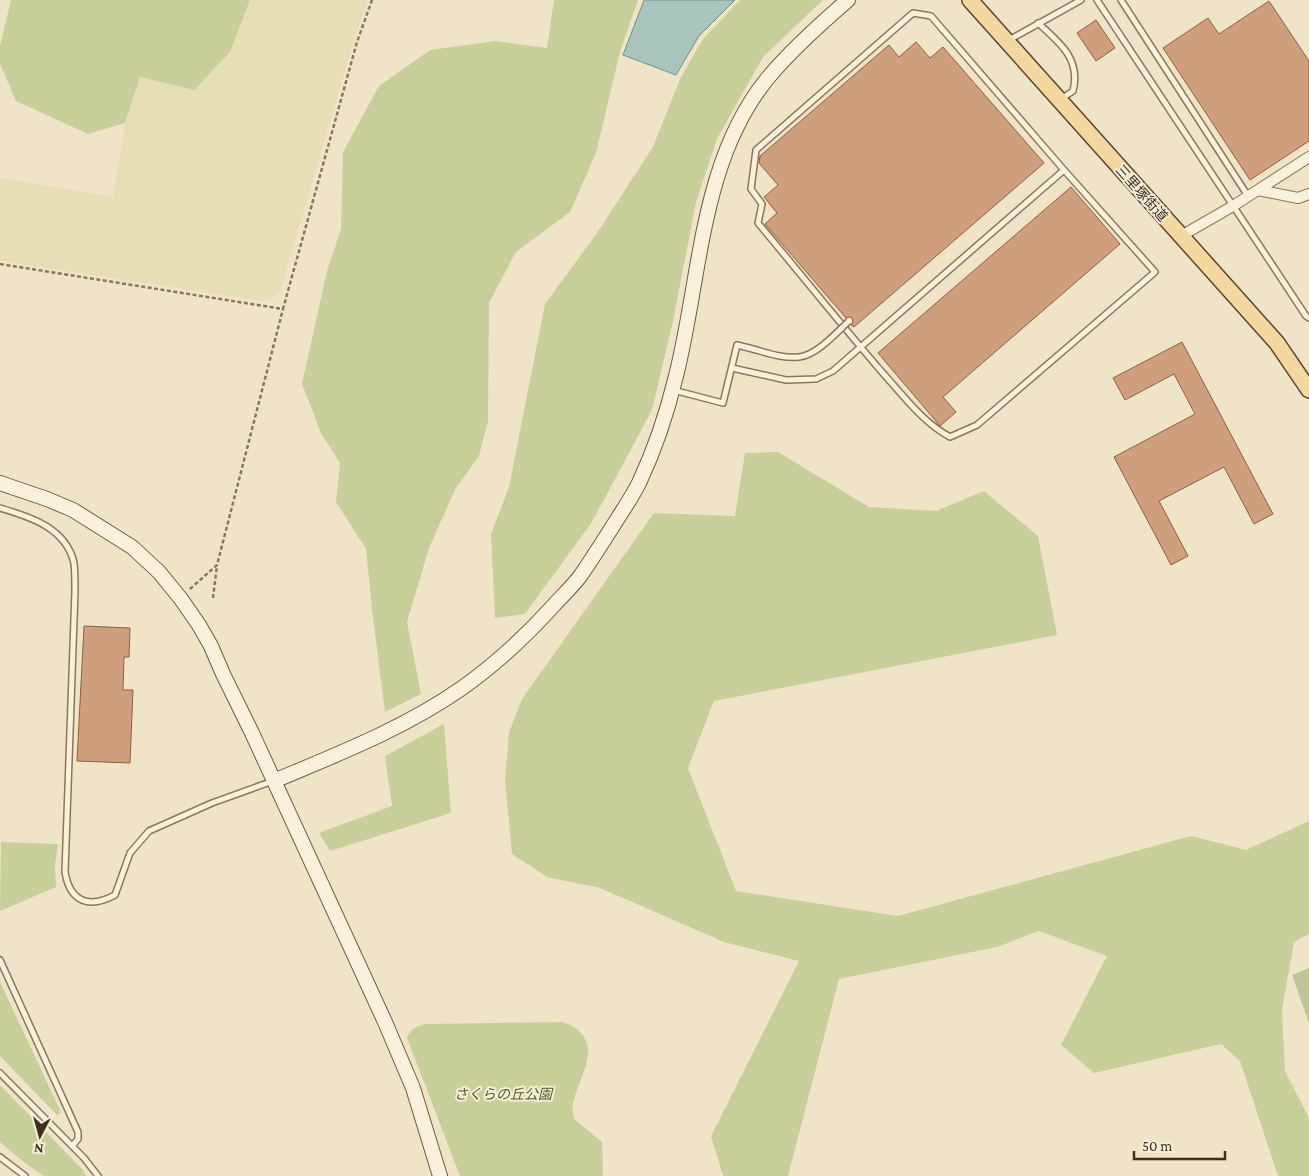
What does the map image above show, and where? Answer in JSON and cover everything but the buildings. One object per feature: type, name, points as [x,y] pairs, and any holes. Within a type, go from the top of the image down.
[{"type":"main road","name":"三里塚街道","points":[[970,0],[1277,343],[1309,390]]},
{"type":"street","points":[[274,781],[377,737],[461,689],[495,663],[528,633],[580,577],[633,494],[652,453],[672,390],[686,334],[713,194],[733,135],[747,108],[766,80],[794,48],[848,0]]},
{"type":"street","points":[[1181,236],[1233,206],[1309,157]]},
{"type":"street","points":[[1258,190],[1304,199],[1309,194]]},
{"type":"street","points":[[0,483],[73,510],[132,547],[159,572],[181,599],[211,646],[391,1036],[413,1088],[440,1176]]},
{"type":"lane","points":[[1006,41],[1080,0]]},
{"type":"lane","points":[[1097,0],[1309,318]]},
{"type":"lane","points":[[1121,0],[1248,196]]},
{"type":"lane","points":[[913,13],[931,16],[1155,272],[977,425],[950,437],[938,431],[911,405],[861,348],[758,223],[762,204],[751,189],[756,150],[913,13]]},
{"type":"lane","points":[[1038,23],[1063,45],[1075,68],[1076,79],[1073,91],[1060,100]]},
{"type":"lane","points":[[732,368],[786,380],[816,379],[833,371],[1064,170]]},
{"type":"lane","points":[[672,390],[723,403],[737,345],[784,357],[800,357],[822,346],[848,321]]},
{"type":"lane","points":[[0,508],[39,520],[57,534],[68,546],[74,564],[76,591],[65,872],[71,892],[77,898],[82,901],[104,901],[115,895],[130,853],[149,831],[212,803],[274,781]]},
{"type":"lane","points":[[0,960],[78,1132],[78,1139],[72,1146]]},
{"type":"lane","points":[[0,1074],[72,1146],[95,1170],[98,1176]]},
{"type":"lane","points":[[0,1157],[25,1176]]},
{"type":"path","points":[[213,598],[217,565],[283,309],[355,52],[372,0]]},
{"type":"path","points":[[0,264],[283,309]]},
{"type":"path","points":[[181,599],[217,565]]},
{"type":"shaded area","points":[[250,0],[368,0],[354,40],[280,292],[262,301],[0,261],[0,178],[113,197],[125,123],[140,77],[230,52]]},
{"type":"green space","points":[[11,0],[250,0],[230,52],[194,90],[140,77],[125,123],[88,134],[16,101],[0,64],[0,46]]},
{"type":"green space","points":[[554,0],[638,0],[620,52],[596,153],[570,212],[516,252],[489,303],[488,421],[479,456],[456,488],[429,548],[407,622],[421,694],[385,712],[366,549],[336,502],[340,463],[321,433],[302,384],[327,271],[341,229],[343,152],[379,86],[430,50],[495,41],[547,48]]},
{"type":"green space","points":[[740,0],[823,0],[763,57],[717,139],[696,202],[673,321],[652,410],[592,522],[525,614],[495,618],[491,534],[509,487],[545,304],[597,233],[653,147],[681,77],[703,39]]},
{"type":"green space","points":[[778,452],[869,507],[936,511],[984,491],[1038,536],[1057,635],[714,701],[688,768],[736,891],[898,916],[1191,836],[1246,850],[1309,821],[1309,934],[1294,942],[1282,1010],[1285,1071],[1309,1118],[1309,1176],[1278,1176],[1240,1061],[1221,1044],[1094,1073],[1061,1045],[1107,956],[1039,931],[997,947],[839,979],[788,1176],[723,1176],[711,1136],[799,961],[724,942],[600,888],[547,877],[512,854],[505,781],[509,732],[522,699],[654,513],[735,516],[745,453]]},
{"type":"green space","points":[[444,724],[451,813],[330,851],[319,833],[392,806],[385,756]]},
{"type":"green space","points":[[1,842],[58,844],[55,864],[56,887],[0,911]]},
{"type":"green space","points":[[1309,968],[1309,1023],[1292,975]]},
{"type":"green space","points":[[0,982],[61,1112],[57,1115],[0,1056]]},
{"type":"green space","name":"さくらの丘公園","points":[[563,1022],[577,1029],[585,1038],[588,1047],[588,1058],[573,1103],[573,1113],[574,1119],[602,1142],[603,1176],[460,1176],[407,1038],[410,1032],[426,1024]]},
{"type":"green space","points":[[0,1085],[83,1170],[86,1176],[44,1176],[26,1164],[0,1142]]},
{"type":"water","points":[[644,0],[735,0],[699,36],[676,75],[623,55]]}]
